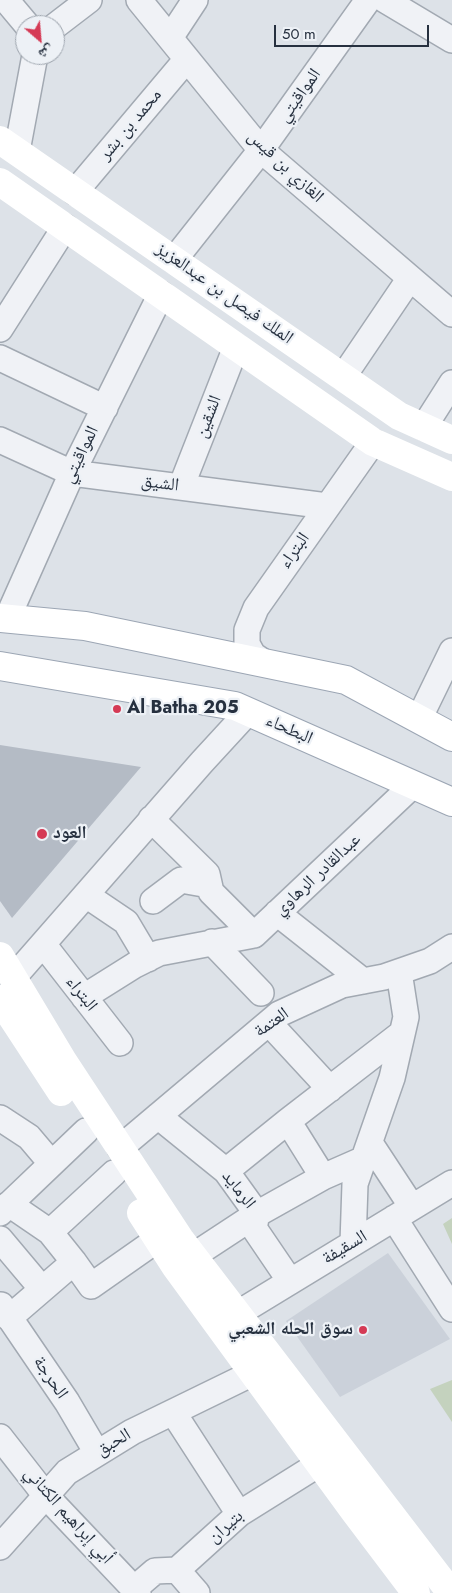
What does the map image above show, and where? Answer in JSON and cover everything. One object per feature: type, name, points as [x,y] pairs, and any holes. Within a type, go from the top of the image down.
[{"type":"street","points":[[6,0],[19,15]]},
{"type":"street","points":[[65,18],[89,0]]},
{"type":"street","name":"الغازي بن قيس","points":[[139,0],[262,150],[452,314]]},
{"type":"street","points":[[170,38],[195,0]]},
{"type":"street","name":"المواقيتي","points":[[174,260],[262,150],[368,0]]},
{"type":"street","points":[[384,0],[452,40]]},
{"type":"street","name":"محمد بن بشر","points":[[75,192],[187,59]]},
{"type":"street","points":[[8,146],[32,65]]},
{"type":"street","name":"الملك فيصل بن عبدالعزيز","points":[[8,146],[399,416],[452,440]]},
{"type":"street","name":"الملك فيصل بن عبدالعزيز","points":[[0,182],[373,442],[452,477]]},
{"type":"street","points":[[0,329],[65,227]]},
{"type":"street","points":[[343,377],[410,278]]},
{"type":"street","name":"المواقيتي","points":[[4,618],[72,473],[161,294]]},
{"type":"street","name":"الشقين","points":[[181,487],[236,347]]},
{"type":"street","points":[[0,358],[105,408]]},
{"type":"street","points":[[424,427],[452,383]]},
{"type":"street","name":"الشيق","points":[[0,440],[72,473],[327,506]]},
{"type":"street","name":"البتراء","points":[[265,663],[253,655],[247,644],[247,630],[256,608],[373,442]]},
{"type":"street","points":[[4,618],[85,626],[346,680],[452,737]]},
{"type":"street","points":[[419,719],[452,651]]},
{"type":"street","name":"البطحاء","points":[[0,666],[235,706],[452,802]]},
{"type":"street","points":[[3,986],[248,712]]},
{"type":"street","name":"عبدالقادر الرهاوي","points":[[254,935],[412,785]]},
{"type":"street","points":[[152,819],[207,874],[211,892],[254,935]]},
{"type":"street","points":[[153,901],[181,880],[209,885]]},
{"type":"street","points":[[86,895],[126,922],[148,959]]},
{"type":"street","points":[[277,913],[363,981]]},
{"type":"street","points":[[84,997],[135,964],[159,953],[254,935]]},
{"type":"street","points":[[212,942],[261,994]]},
{"type":"street","name":"البتراء","points":[[42,944],[120,1043]]},
{"type":"street","name":"العتمة","points":[[50,1232],[158,1116],[279,1014],[342,985],[384,977],[430,961],[452,947]]},
{"type":"street","points":[[353,1243],[355,1184],[392,1078],[406,1017],[399,972]]},
{"type":"street","points":[[3,986],[86,1131],[117,1160],[193,1256],[451,1593]]},
{"type":"street","points":[[3,986],[63,1061],[158,1239],[175,1266],[319,1464],[408,1591]]},
{"type":"street","points":[[269,1023],[330,1089]]},
{"type":"street","points":[[226,1172],[288,1121],[402,1033]]},
{"type":"street","name":"الرمايد","points":[[158,1116],[226,1172],[257,1214],[254,1228],[290,1282]]},
{"type":"street","points":[[0,1118],[29,1137],[51,1164]]},
{"type":"street","points":[[288,1121],[322,1177]]},
{"type":"street","points":[[86,1131],[5,1208],[50,1232],[91,1286],[158,1239]]},
{"type":"street","points":[[193,1256],[257,1214],[367,1151]]},
{"type":"street","points":[[367,1151],[403,1213],[452,1309]]},
{"type":"street","name":"السقيفة","points":[[237,1314],[452,1183]]},
{"type":"street","points":[[0,1238],[42,1289]]},
{"type":"street","points":[[5,1311],[42,1289],[74,1262]]},
{"type":"street","name":"الحرجة","points":[[5,1311],[67,1402],[97,1454]]},
{"type":"street","name":"الحبق","points":[[0,1547],[67,1472],[132,1432],[253,1373]]},
{"type":"street","points":[[172,1412],[239,1514]]},
{"type":"street","name":"أبي إبراهيم الكتاني","points":[[0,1437],[46,1496],[136,1591]]},
{"type":"street","name":"بتيران","points":[[177,1570],[239,1514],[319,1464]]},
{"type":"street","points":[[136,1591],[155,1572],[177,1570],[197,1593]]},
{"type":"shaded area","points":[[388,1253],[450,1339],[340,1397],[286,1321]]},
{"type":"green space","points":[[452,1218],[452,1244],[443,1224]]},
{"type":"green space","points":[[452,1380],[452,1422],[430,1389]]},
{"type":"building","name":"العود","points":[[0,745],[141,767],[12,918],[0,901]]},
{"type":"place","name":"Al Batha 205","points":[[117,709]]},
{"type":"place","name":"العود","points":[[42,834]]},
{"type":"place","name":"سوق الحله الشعبي","points":[[363,1330]]}]
